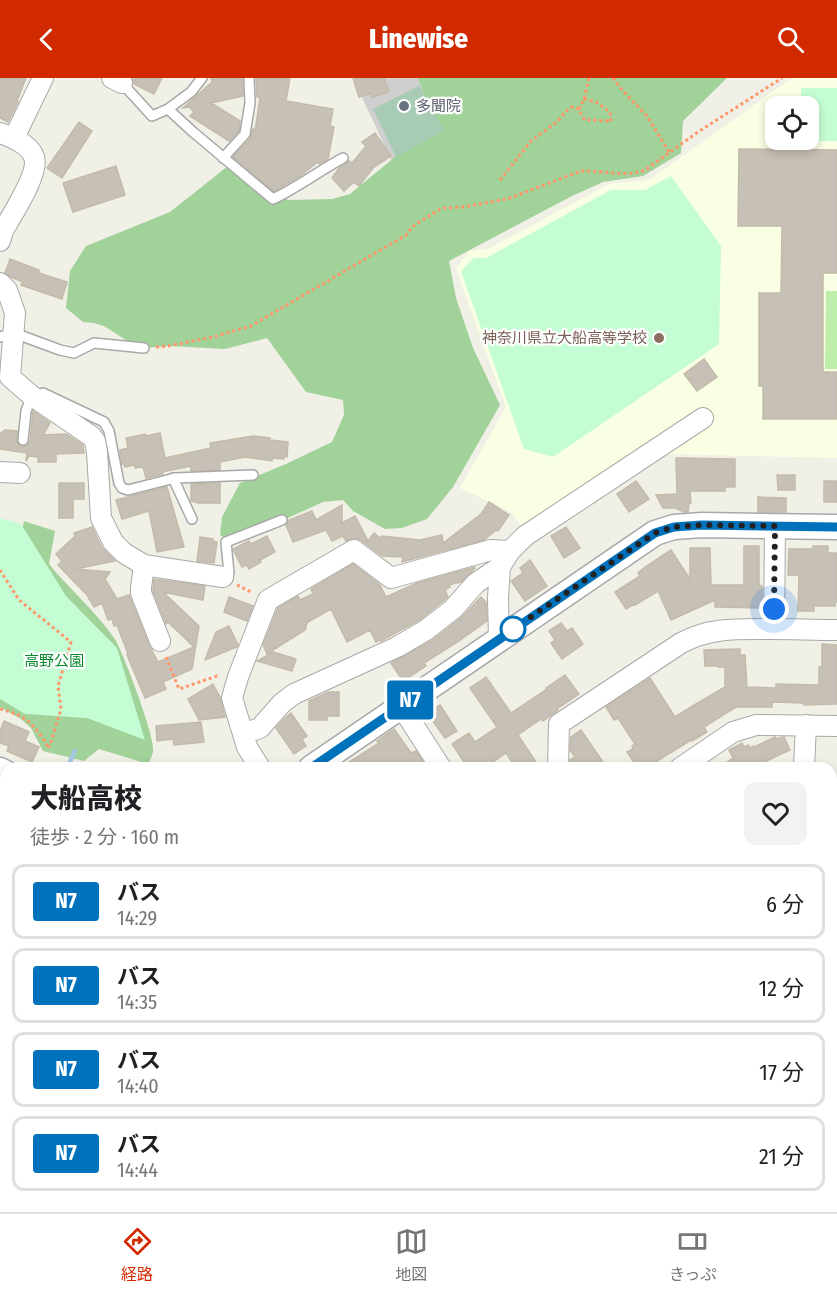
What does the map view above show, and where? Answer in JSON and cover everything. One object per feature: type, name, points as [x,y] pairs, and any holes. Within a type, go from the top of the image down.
[{"type":"street","points":[[0,241],[3,231],[32,178],[36,164],[34,155],[7,135],[43,78]]},
{"type":"street","points":[[0,283],[7,290],[15,313],[7,335],[10,377],[95,441],[101,518],[113,542],[124,553],[144,565],[223,577]]},
{"type":"street","points":[[243,734],[260,728],[282,703],[294,694],[397,647],[426,630],[453,609],[476,583],[505,559],[525,536],[703,418]]},
{"type":"street","points":[[320,762],[655,533],[674,527],[702,525],[837,527]]},
{"type":"street","points":[[774,629],[775,526]]},
{"type":"street","points":[[256,762],[247,747],[232,698],[268,600],[354,550],[391,578],[491,550],[505,559]]},
{"type":"street","points":[[499,639],[498,598],[505,559]]},
{"type":"street","points":[[144,565],[141,593],[160,641]]},
{"type":"street","points":[[558,762],[559,724],[695,635],[733,629],[837,630]]},
{"type":"street","points":[[401,706],[437,762]]},
{"type":"street","points":[[689,762],[733,732],[756,725],[837,726]]},
{"type":"street","points":[[804,762],[806,725]]},
{"type":"lane","points":[[117,80],[152,116],[168,109],[191,92],[202,78]]},
{"type":"lane","points":[[223,158],[245,134],[250,103],[249,78]]},
{"type":"lane","points":[[168,109],[273,199],[292,190],[343,158]]},
{"type":"lane","points":[[7,335],[74,353],[94,343],[144,348]]},
{"type":"lane","points":[[23,440],[28,392],[34,389],[104,422],[109,430],[119,483],[122,488],[128,490],[173,478],[253,475]]},
{"type":"lane","points":[[173,478],[192,519]]},
{"type":"lane","points":[[223,577],[223,573],[229,573],[226,542],[282,520]]},
{"type":"path","points":[[584,99],[596,102],[610,112],[611,122],[585,120],[579,111],[589,78]]},
{"type":"path","points":[[613,78],[623,92],[647,116],[669,152]]},
{"type":"path","points":[[144,348],[168,346],[213,337],[251,326],[406,234],[413,226],[442,208],[463,207],[507,199],[581,171],[638,174],[782,78]]},
{"type":"path","points":[[500,180],[539,134],[558,121],[570,107],[579,109]]},
{"type":"path","points":[[0,570],[19,600],[71,642],[58,686],[61,709],[49,748],[34,725],[16,713],[0,709]]},
{"type":"path","points":[[223,577],[268,600]]},
{"type":"path","points":[[160,641],[179,689],[219,676],[225,690],[232,698]]},
{"type":"shaded area","name":"多聞院","points":[[353,78],[426,78],[457,134],[394,166]]},
{"type":"shaded area","name":"神奈川県立大船高等学校","points":[[792,78],[837,78],[837,458],[663,454],[532,537],[509,511],[460,488],[506,407],[456,269],[469,251],[488,249],[609,184],[649,180],[765,97],[765,150],[819,150],[819,96],[767,96]]},
{"type":"shaded area","points":[[419,86],[444,131],[396,157],[373,109]]},
{"type":"green space","points":[[418,78],[727,78],[683,121],[681,153],[643,176],[603,182],[572,196],[449,261],[456,298],[473,348],[500,405],[453,487],[427,519],[402,528],[385,529],[353,511],[343,500],[323,502],[233,543],[220,535],[222,517],[240,483],[332,442],[344,415],[343,400],[306,392],[267,338],[225,349],[169,346],[144,348],[104,326],[83,322],[66,308],[70,271],[86,246],[170,212],[233,162],[288,200],[332,199],[350,194],[435,124]]},
{"type":"green space","points":[[801,88],[837,88],[837,141],[819,141],[819,96],[801,96]]},
{"type":"green space","points":[[671,176],[721,246],[719,344],[553,457],[524,449],[461,271],[474,258],[486,258],[611,190],[645,190]]},
{"type":"green space","points":[[826,291],[837,291],[837,369],[825,369]]},
{"type":"green space","name":"高野公園","points":[[0,518],[21,524],[66,596],[117,648],[145,740],[87,718],[25,714],[0,699]]},
{"type":"green space","name":"高野公園","points":[[24,521],[55,531],[49,564],[101,621],[116,641],[150,731],[153,751],[149,762],[141,762],[99,749],[84,761],[43,751],[31,728],[21,719],[0,707],[0,551],[16,558]]},
{"type":"building","points":[[0,78],[26,78],[8,122],[0,118]]},
{"type":"building","points":[[133,78],[162,78],[154,94],[134,84]]},
{"type":"building","points":[[242,78],[243,96],[211,103],[240,121],[239,131],[229,141],[190,116],[194,112],[189,107],[183,108],[212,82],[211,79]]},
{"type":"building","points":[[256,78],[290,78],[286,101],[333,109],[330,126],[334,127],[328,159],[319,164],[318,162],[274,191],[233,157],[250,139],[253,129],[255,131],[260,98],[257,97]]},
{"type":"building","points":[[353,78],[384,78],[389,92],[372,97],[371,93],[359,97]]},
{"type":"building","points":[[79,122],[92,131],[62,178],[47,168]]},
{"type":"building","points":[[375,133],[391,156],[374,167],[359,186],[354,182],[344,191],[332,178],[340,167],[349,161],[352,163],[366,146],[362,142]]},
{"type":"building","points":[[739,149],[837,150],[837,273],[823,273],[823,372],[837,372],[837,419],[763,419],[763,386],[759,386],[759,293],[781,293],[782,226],[738,226]]},
{"type":"building","points":[[116,166],[125,195],[73,212],[63,183]]},
{"type":"building","points":[[10,259],[39,270],[39,273],[67,282],[62,299],[21,285],[23,282],[5,273]]},
{"type":"building","points":[[704,359],[717,377],[697,391],[684,374]]},
{"type":"building","points":[[33,411],[50,423],[43,435],[66,434],[83,445],[84,453],[56,454],[56,462],[38,462],[38,457],[29,456],[26,461],[27,453],[0,449],[0,434],[5,430],[17,431],[17,442],[20,446],[28,444]]},
{"type":"building","points":[[160,433],[165,458],[211,448],[210,443],[253,436],[288,442],[287,457],[272,458],[272,461],[245,457],[220,462],[220,470],[191,471],[191,466],[146,478],[143,467],[135,468],[135,465],[125,467],[122,464],[120,450],[128,448],[126,438]]},
{"type":"building","points":[[676,458],[735,459],[735,487],[725,487],[725,491],[690,491],[691,503],[689,503],[688,512],[675,508],[663,508],[656,495],[677,494]]},
{"type":"building","points":[[777,475],[795,475],[795,490],[778,490]]},
{"type":"building","points":[[636,481],[649,499],[629,512],[617,494]]},
{"type":"building","points":[[824,481],[837,481],[837,502],[824,502]]},
{"type":"building","points":[[59,483],[84,483],[84,499],[73,499],[73,518],[59,518]]},
{"type":"building","points":[[220,483],[220,503],[191,501],[191,484]]},
{"type":"building","points":[[167,487],[184,547],[157,552],[149,511],[122,519],[116,500]]},
{"type":"building","points":[[758,497],[786,498],[786,512],[758,512]]},
{"type":"building","points":[[489,502],[509,515],[498,531],[496,530],[484,540],[402,562],[403,557],[382,556],[355,538],[346,541],[343,536],[332,541],[326,530],[293,542],[286,525],[289,520],[312,511],[316,520],[342,505],[342,523],[355,516],[368,541],[374,533],[380,538],[382,536],[420,540],[442,535],[443,543],[481,514]]},
{"type":"building","points":[[92,527],[102,548],[115,561],[75,569],[110,572],[105,579],[117,599],[129,595],[158,662],[194,647],[168,622],[166,624],[153,591],[154,579],[205,586],[203,600],[163,592],[199,626],[192,669],[163,682],[166,689],[145,698],[117,625],[114,626],[112,619],[108,620],[102,603],[94,607],[87,595],[58,565],[62,561],[56,554],[75,536],[74,533]]},
{"type":"building","points":[[566,527],[580,548],[564,558],[551,536]]},
{"type":"building","points":[[267,536],[275,552],[249,569],[247,565],[242,567],[233,549]]},
{"type":"building","points":[[200,537],[217,542],[214,563],[197,561]]},
{"type":"building","points":[[744,546],[759,546],[759,585],[762,586],[762,608],[715,607],[715,600],[671,620],[658,591],[626,609],[615,592],[640,576],[638,573],[645,567],[671,550],[690,579],[690,548],[710,548],[711,585],[744,585]]},
{"type":"building","points":[[813,546],[828,546],[828,553],[837,553],[837,602],[835,606],[814,606],[814,611],[798,611],[799,575],[788,575],[789,549],[813,549]]},
{"type":"building","points":[[530,560],[547,586],[525,601],[511,581],[523,573],[520,568]]},
{"type":"building","points":[[353,564],[380,585],[386,597],[417,583],[475,568],[461,582],[448,585],[450,587],[445,590],[448,597],[419,620],[381,641],[376,642],[370,630],[347,642],[331,609],[308,622],[308,620],[305,630],[267,654],[263,645],[278,608],[298,596],[300,600],[313,594],[311,589]]},
{"type":"building","points":[[229,597],[253,606],[247,621],[224,612]]},
{"type":"building","points":[[481,597],[486,602],[487,621],[424,663],[426,666],[403,681],[391,663],[433,640],[461,618]]},
{"type":"building","points":[[561,623],[567,631],[572,628],[583,644],[562,659],[551,643],[555,640],[549,631]]},
{"type":"building","points":[[229,626],[237,647],[205,660],[216,632]]},
{"type":"building","points":[[822,644],[837,645],[837,704],[804,705],[804,703],[772,702],[772,707],[736,707],[704,727],[707,732],[658,762],[634,762],[627,752],[633,749],[632,746],[635,744],[618,718],[614,720],[606,707],[650,678],[675,717],[725,687],[725,667],[705,666],[704,650],[740,649],[740,655],[745,655],[747,687],[776,688],[776,684],[819,685],[819,667],[822,667]]},
{"type":"building","points":[[273,652],[296,659],[292,671],[257,661]]},
{"type":"building","points":[[565,675],[579,694],[543,721],[541,719],[518,735],[536,762],[512,762],[506,753],[493,762],[464,762],[452,744],[469,733],[475,742],[497,727],[470,688],[486,677],[511,713]]},
{"type":"building","points":[[213,684],[220,697],[225,717],[199,720],[188,699]]},
{"type":"building","points":[[328,692],[339,692],[339,716],[327,716],[327,720],[309,720],[309,701]]},
{"type":"building","points":[[440,705],[457,731],[445,738],[427,713]]},
{"type":"building","points":[[291,713],[307,736],[302,739],[306,746],[294,754],[276,728]]},
{"type":"building","points":[[4,721],[29,732],[25,741],[39,747],[32,762],[7,751],[9,746],[0,743],[0,731]]},
{"type":"building","points":[[201,722],[204,742],[174,745],[173,739],[157,741],[156,726]]},
{"type":"building","points":[[394,729],[411,753],[416,751],[423,762],[349,762],[379,743],[377,741]]},
{"type":"building","points":[[581,730],[603,762],[570,762],[575,757],[570,750],[571,737]]},
{"type":"building","points":[[775,737],[776,739],[784,737],[790,750],[764,762],[727,762],[733,758],[729,750],[742,743],[744,747],[748,745],[750,748]]},
{"type":"waterway","points":[[70,762],[75,751]]},
{"type":"bus line","name":"N7","points":[[320,762],[655,533],[674,527],[702,525],[837,527]]},
{"type":"place","name":"多聞院","points":[[404,106]]},
{"type":"place","name":"神奈川県立大船高等学校","points":[[659,338]]},
{"type":"route","points":[[513,629],[655,533],[674,527],[775,526],[774,609]]}]
